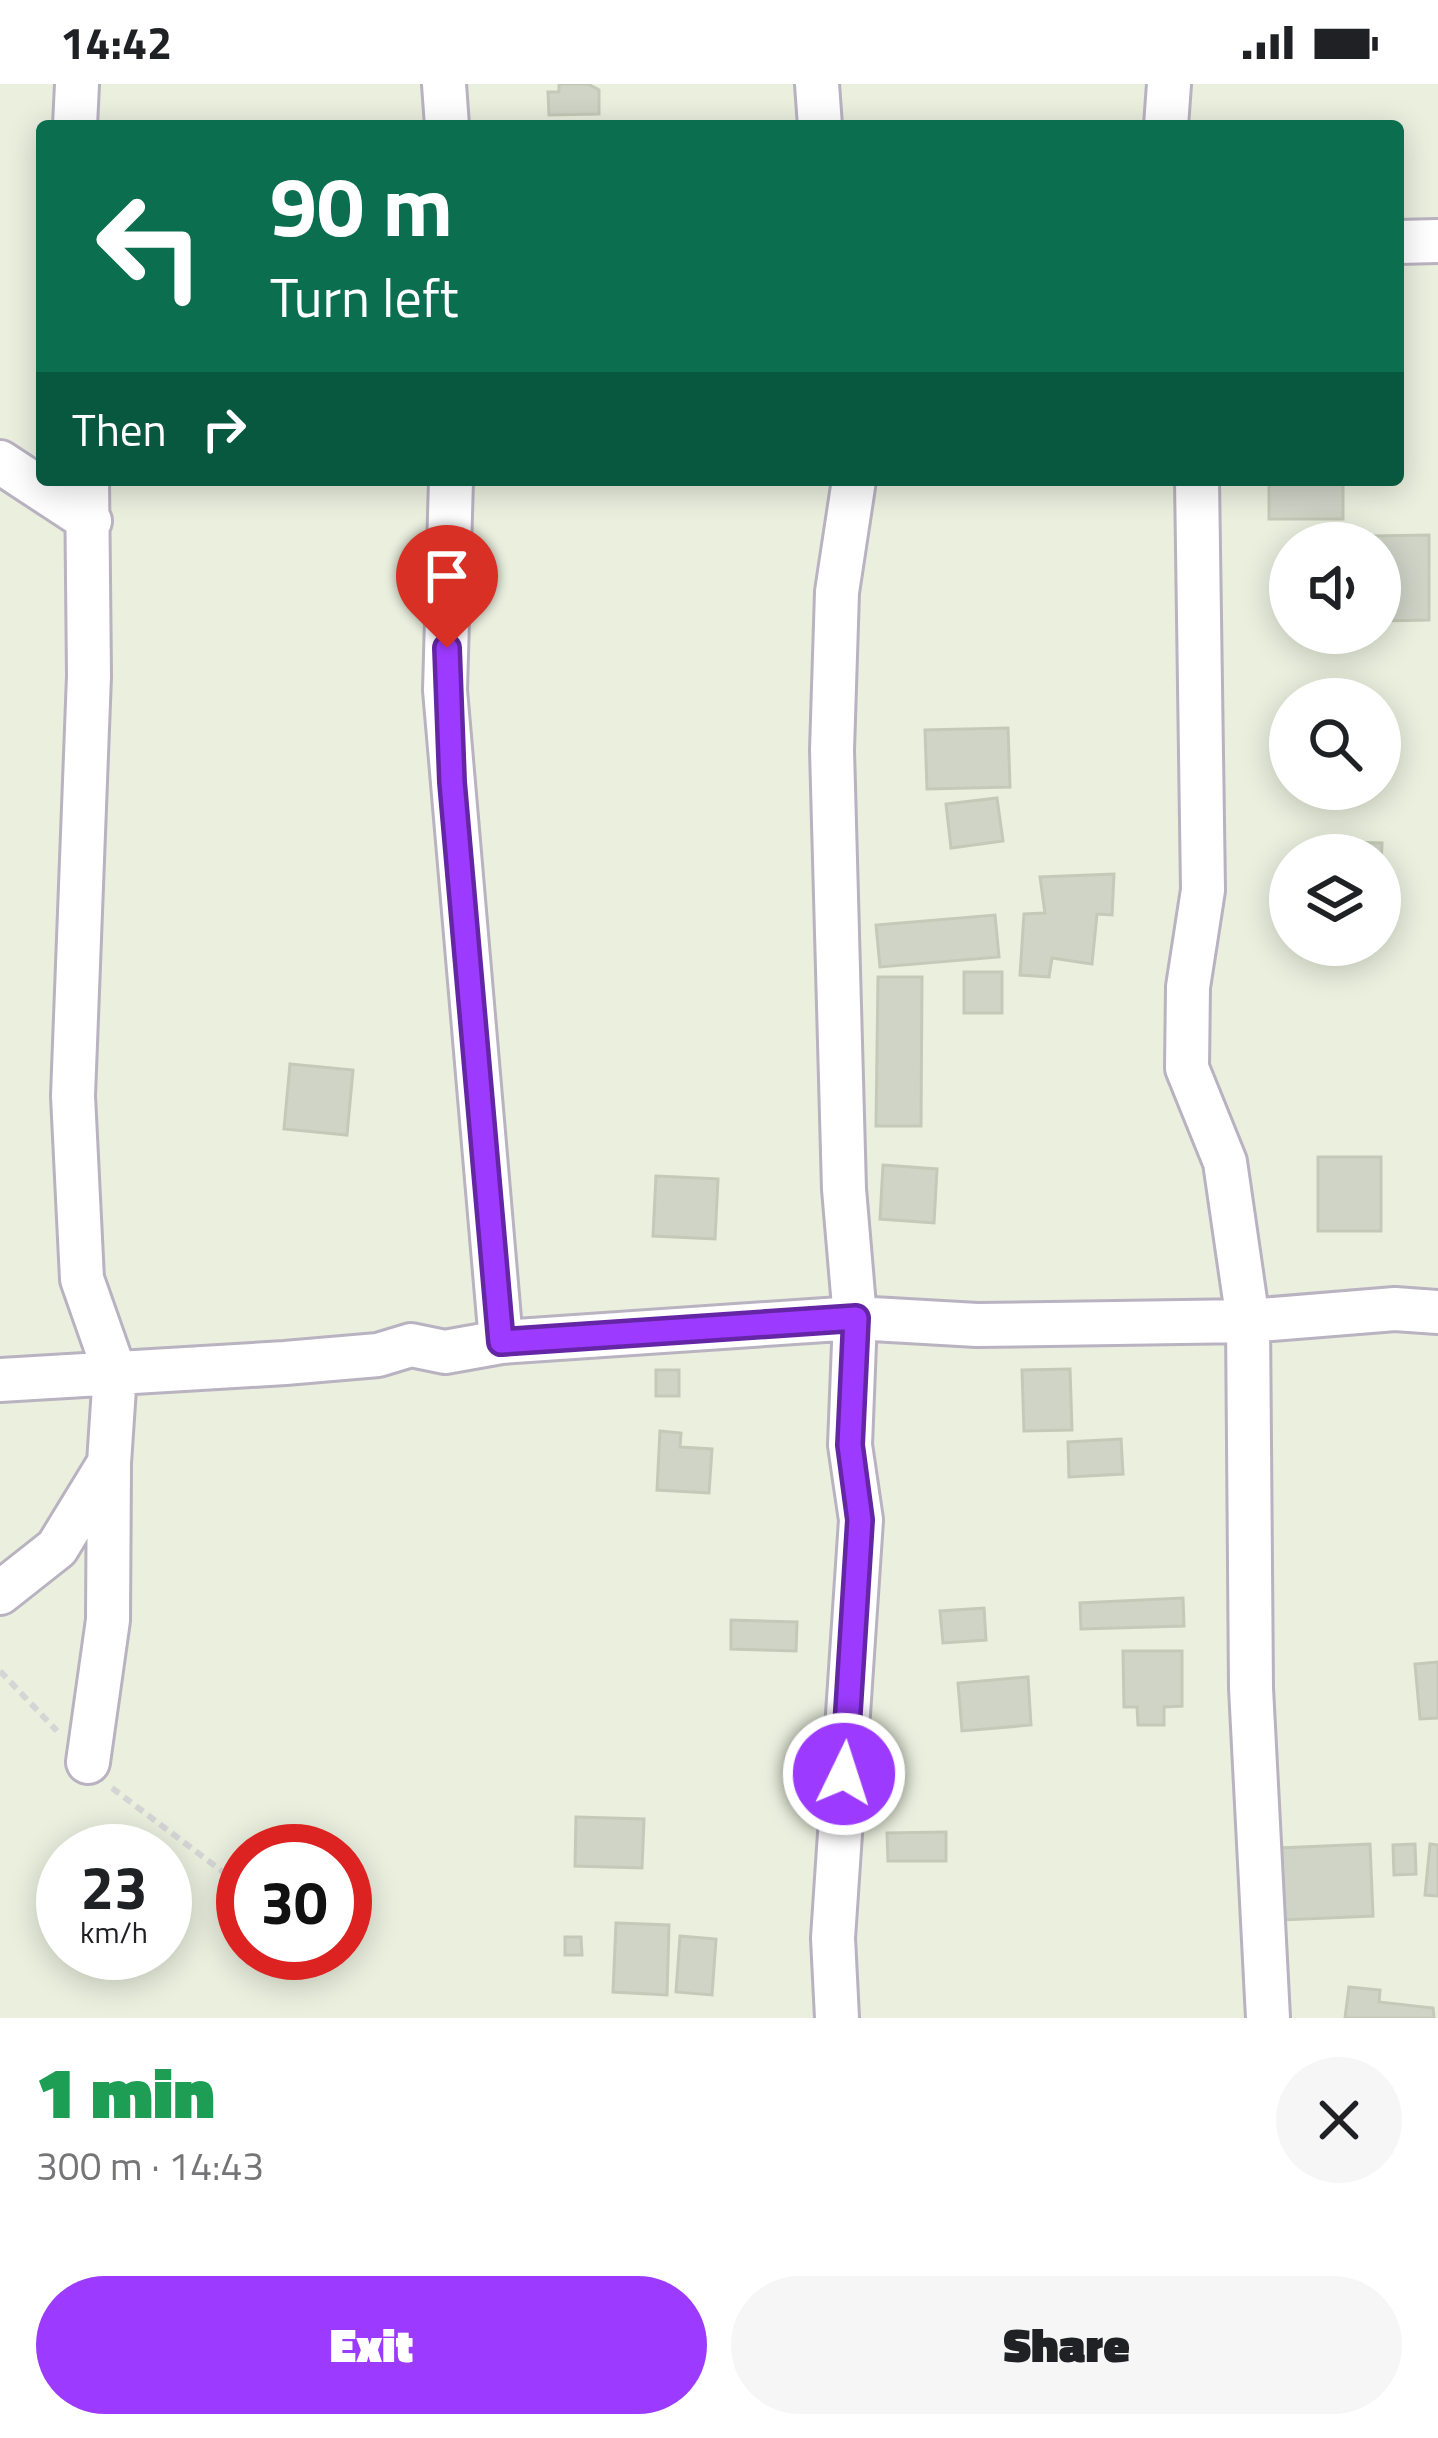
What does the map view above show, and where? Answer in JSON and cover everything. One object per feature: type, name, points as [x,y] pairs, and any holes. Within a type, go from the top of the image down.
[{"type":"street","points":[[75,120],[77,84]]},
{"type":"street","points":[[444,84],[447,120]]},
{"type":"street","points":[[818,84],[820,120]]},
{"type":"street","points":[[1166,120],[1168,84]]},
{"type":"street","points":[[1404,242],[1438,241]]},
{"type":"street","points":[[0,462],[36,478]]},
{"type":"street","points":[[55,486],[89,501],[73,1096],[82,1279],[115,1373],[107,1620],[88,1762]]},
{"type":"street","points":[[452,486],[446,690],[501,1342]]},
{"type":"street","points":[[837,2018],[833,1938],[860,1520],[850,1445],[856,1318],[844,1189],[832,750],[837,592],[853,486]]},
{"type":"street","points":[[1197,486],[1204,890],[1188,987],[1186,1068],[1225,1162],[1248,1321],[1251,1688],[1268,2018]]},
{"type":"street","points":[[0,1380],[378,1354],[411,1346],[445,1352],[501,1342],[856,1318],[977,1325],[1248,1321],[1395,1309],[1438,1312]]},
{"type":"street","points":[[0,1593],[57,1548],[109,1463]]},
{"type":"building","points":[[559,84],[588,84],[599,90],[599,114],[549,115],[548,92],[559,92]]},
{"type":"building","points":[[1269,486],[1343,486],[1343,519],[1269,519]]},
{"type":"building","points":[[1429,535],[1429,620],[1401,621],[1401,536]]},
{"type":"building","points":[[1008,728],[1010,787],[927,789],[925,730]]},
{"type":"building","points":[[997,798],[1003,841],[951,848],[946,804]]},
{"type":"building","points":[[1114,874],[1112,915],[1097,914],[1092,964],[1052,958],[1049,977],[1020,975],[1024,914],[1045,913],[1040,877]]},
{"type":"building","points":[[995,915],[999,957],[880,967],[876,925]]},
{"type":"building","points":[[964,972],[1002,972],[1002,1013],[964,1013]]},
{"type":"building","points":[[878,977],[922,977],[921,1126],[876,1126]]},
{"type":"building","points":[[290,1064],[353,1070],[347,1135],[284,1129]]},
{"type":"building","points":[[1318,1157],[1381,1157],[1381,1231],[1318,1231]]},
{"type":"building","points":[[883,1165],[937,1169],[934,1223],[880,1219]]},
{"type":"building","points":[[656,1176],[718,1179],[715,1239],[653,1236]]},
{"type":"building","points":[[1070,1369],[1072,1430],[1024,1431],[1022,1370]]},
{"type":"building","points":[[656,1370],[679,1370],[679,1396],[656,1396]]},
{"type":"building","points":[[660,1431],[681,1433],[680,1447],[712,1449],[709,1493],[657,1490]]},
{"type":"building","points":[[1121,1439],[1123,1474],[1069,1477],[1068,1442]]},
{"type":"building","points":[[1183,1598],[1184,1626],[1081,1629],[1080,1603]]},
{"type":"building","points":[[984,1608],[986,1640],[943,1643],[940,1611]]},
{"type":"building","points":[[731,1620],[797,1622],[796,1651],[731,1649]]},
{"type":"building","points":[[1123,1651],[1182,1651],[1182,1706],[1164,1707],[1164,1725],[1138,1725],[1137,1707],[1124,1707]]},
{"type":"building","points":[[1438,1662],[1438,1718],[1420,1719],[1415,1664]]},
{"type":"building","points":[[1028,1677],[1031,1725],[962,1731],[958,1683]]},
{"type":"building","points":[[576,1817],[644,1819],[642,1868],[575,1866]]},
{"type":"building","points":[[946,1832],[946,1861],[888,1861],[887,1833]]},
{"type":"building","points":[[1370,1844],[1373,1916],[1282,1920],[1279,1848]]},
{"type":"building","points":[[1415,1844],[1416,1874],[1394,1875],[1393,1845]]},
{"type":"building","points":[[1430,1844],[1438,1845],[1438,1896],[1425,1895]]},
{"type":"building","points":[[616,1923],[669,1925],[667,1995],[613,1992]]},
{"type":"building","points":[[680,1936],[716,1939],[712,1995],[676,1992]]},
{"type":"building","points":[[565,1937],[581,1937],[582,1955],[565,1955]]},
{"type":"building","points":[[1349,1987],[1380,1990],[1379,2002],[1433,2008],[1434,2018],[1345,2018]]},
{"type":"route","points":[[447,648],[452,782],[470,940],[501,1342],[856,1318],[850,1445],[860,1520],[844,1774]]}]
